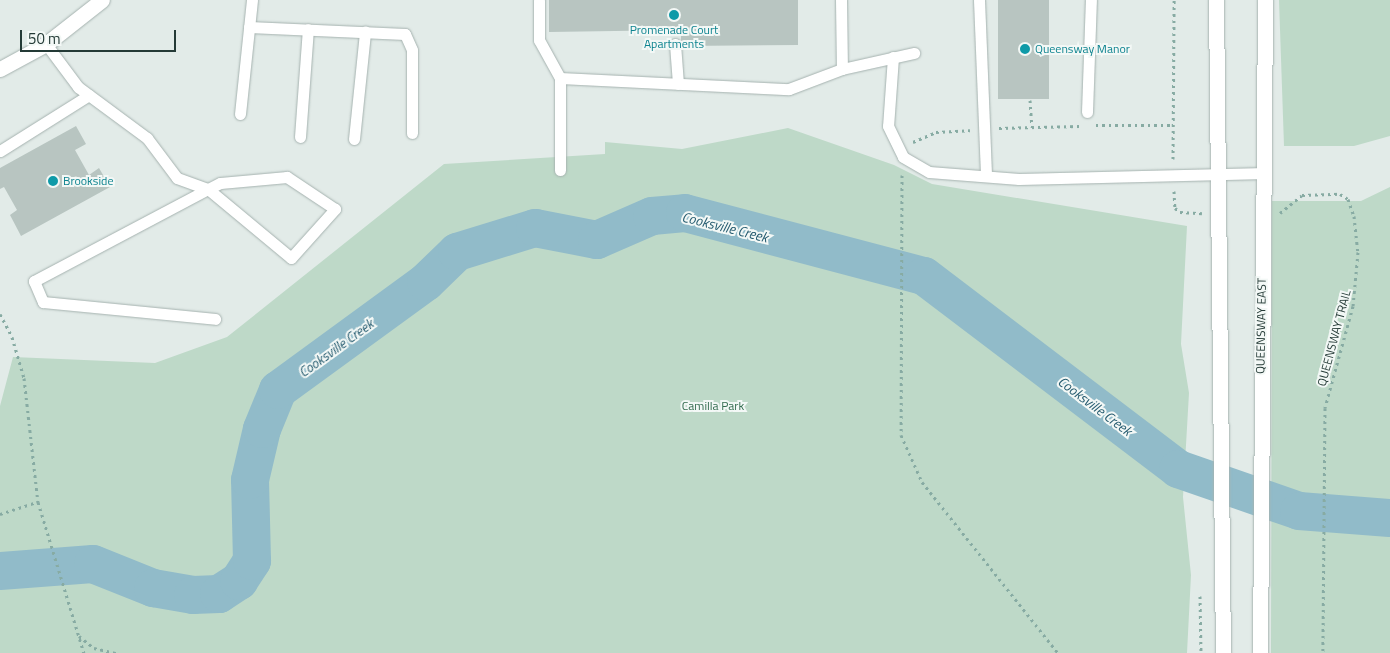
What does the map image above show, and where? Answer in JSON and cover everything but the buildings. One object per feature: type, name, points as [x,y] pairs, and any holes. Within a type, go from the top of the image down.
[{"type":"main road","points":[[0,69],[46,44],[102,0]]},
{"type":"main road","points":[[1216,0],[1217,176],[1224,558],[1223,653]]},
{"type":"main road","name":"QUEENSWAY EAST","points":[[1260,653],[1260,456],[1266,173],[1265,0]]},
{"type":"lane","points":[[240,114],[252,0]]},
{"type":"lane","points":[[539,0],[539,40],[560,78],[560,170]]},
{"type":"lane","points":[[841,0],[842,69]]},
{"type":"lane","points":[[980,0],[986,176]]},
{"type":"lane","points":[[1087,112],[1091,0]]},
{"type":"lane","points":[[249,27],[405,34],[412,50],[412,133]]},
{"type":"lane","points":[[300,137],[308,29]]},
{"type":"lane","points":[[354,139],[366,32]]},
{"type":"lane","points":[[46,44],[62,69],[89,95],[147,138],[177,178],[208,189],[291,258],[335,209],[287,177],[220,183],[208,189],[34,281],[43,302],[215,320]]},
{"type":"lane","points":[[675,44],[678,84]]},
{"type":"lane","points":[[560,78],[789,89],[842,69],[914,53]]},
{"type":"lane","points":[[893,57],[888,126],[901,152],[929,172],[986,176],[1217,176],[1266,173]]},
{"type":"lane","points":[[0,151],[89,95]]},
{"type":"path","points":[[1172,143],[1174,0]]},
{"type":"path","points":[[1030,100],[1032,127]]},
{"type":"path","points":[[1058,653],[954,526],[911,462],[901,435],[901,152],[936,132],[1032,127],[1173,125]]},
{"type":"path","name":"QUEENSWAY TRAIL","points":[[1280,213],[1302,195],[1340,194],[1348,199],[1354,216],[1358,283],[1325,408],[1322,464],[1323,653]]},
{"type":"path","points":[[1174,204],[1184,213]]},
{"type":"path","points":[[0,314],[12,337],[24,378],[38,502],[62,588],[84,653]]},
{"type":"path","points":[[0,514],[38,502]]},
{"type":"path","points":[[1200,596],[1201,653]]},
{"type":"path","points":[[77,634],[94,648],[116,653]]},
{"type":"green space","points":[[1279,0],[1390,0],[1390,136],[1354,146],[1284,146]]},
{"type":"green space","name":"Camilla Park","points":[[788,128],[894,165],[932,184],[1187,226],[1181,344],[1189,393],[1183,497],[1191,575],[1187,653],[0,653],[0,406],[13,357],[155,363],[227,337],[444,164],[605,154],[605,142],[682,149]]},
{"type":"green space","points":[[1390,187],[1390,653],[1271,653],[1272,201],[1361,201]]},
{"type":"waterway","name":"Cooksville Creek","points":[[0,571],[93,564],[153,588],[193,595],[219,594],[239,581],[252,561],[250,480],[262,429],[278,390],[426,282],[457,252],[535,228],[597,240],[652,216],[685,213],[924,276],[1178,469],[1299,511],[1390,518]]},
{"type":"place","name":"Promenade Court Apartments","points":[[674,15]]},
{"type":"place","name":"Queensway Manor","points":[[1025,49]]},
{"type":"place","name":"Brookside","points":[[53,181]]}]
